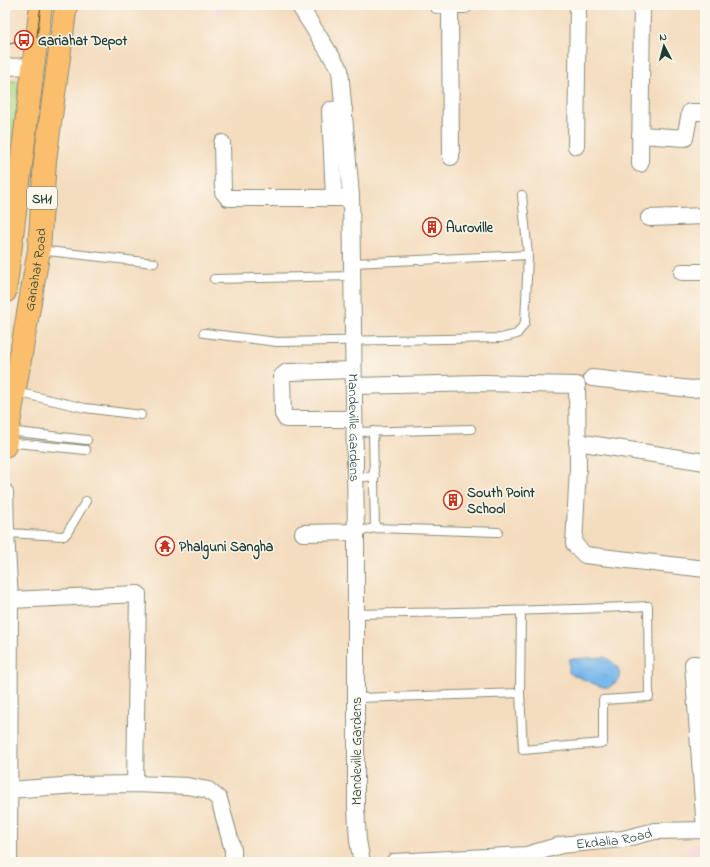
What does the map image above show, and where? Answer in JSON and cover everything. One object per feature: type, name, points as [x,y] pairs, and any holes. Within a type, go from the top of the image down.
[{"type":"main road","name":"Gariahat Road","points":[[5,292],[8,252],[41,5]]},
{"type":"main road","name":"Gariahat Road","points":[[15,391],[38,250],[45,161],[66,5]]},
{"type":"main road","name":"SH1","points":[[6,440],[15,391]]},
{"type":"street","name":"Mandeville Gardens","points":[[299,5],[340,70],[352,198],[356,532],[356,808],[358,841],[362,862]]},
{"type":"street","points":[[438,5],[465,5]]},
{"type":"street","points":[[450,5],[451,156]]},
{"type":"street","points":[[576,146],[578,5]]},
{"type":"street","points":[[640,164],[642,5]]},
{"type":"street","points":[[5,67],[34,66]]},
{"type":"street","points":[[334,198],[330,110],[344,109]]},
{"type":"street","points":[[640,135],[685,138],[690,112],[705,112]]},
{"type":"street","points":[[222,143],[223,192],[228,198],[352,198]]},
{"type":"street","points":[[649,218],[705,216]]},
{"type":"street","points":[[682,272],[705,272]]},
{"type":"street","points":[[354,370],[287,372],[282,376],[283,414],[286,419],[354,425]]},
{"type":"street","points":[[592,378],[691,389],[705,388]]},
{"type":"street","points":[[354,386],[484,383],[578,385],[574,544],[585,555],[705,569]]},
{"type":"street","points":[[577,442],[705,462]]},
{"type":"street","points":[[5,492],[10,600],[9,862]]},
{"type":"street","points":[[303,533],[356,532]]},
{"type":"street","points":[[10,600],[138,594],[135,784]]},
{"type":"street","points":[[705,665],[693,664],[705,830]]},
{"type":"street","points":[[9,790],[76,785],[135,784],[187,786],[208,790],[219,799],[232,843],[233,862]]},
{"type":"street","name":"Ekdalia Road","points":[[394,862],[527,855],[562,845],[623,839],[655,831],[705,830]]},
{"type":"lane","points":[[204,333],[277,342],[501,338],[517,334],[525,323],[528,255],[522,195]]},
{"type":"lane","points":[[38,250],[154,263]]},
{"type":"lane","points":[[214,279],[353,270],[528,255]]},
{"type":"lane","points":[[15,391],[85,408],[141,416]]},
{"type":"lane","points":[[354,425],[373,431],[471,429]]},
{"type":"lane","points":[[373,431],[375,528]]},
{"type":"lane","points":[[6,440],[87,440]]},
{"type":"lane","points":[[6,440],[86,450]]},
{"type":"lane","points":[[355,478],[375,476]]},
{"type":"lane","points":[[6,533],[64,536],[86,501]]},
{"type":"lane","points":[[356,532],[375,528],[498,532]]},
{"type":"lane","points":[[356,614],[520,611],[648,606],[649,697],[603,700],[603,743],[523,750],[520,693],[520,611]]},
{"type":"lane","points":[[356,698],[520,693]]},
{"type":"shaded area","points":[[209,5],[229,5],[219,15]]},
{"type":"shaded area","points":[[705,843],[705,862],[692,862],[685,846]]},
{"type":"green space","points":[[5,80],[22,82],[5,194]]},
{"type":"water","points":[[605,657],[618,668],[620,675],[620,679],[608,688],[599,686],[569,673],[569,659]]},
{"type":"tram line","points":[[5,45],[37,37],[41,5]]},
{"type":"place","name":"Gariahat Depot","points":[[24,40]]},
{"type":"place","name":"Auroville","points":[[432,227]]},
{"type":"place","name":"South Point School","points":[[453,500]]},
{"type":"place","name":"Phalguni Sangha","points":[[165,546]]}]
